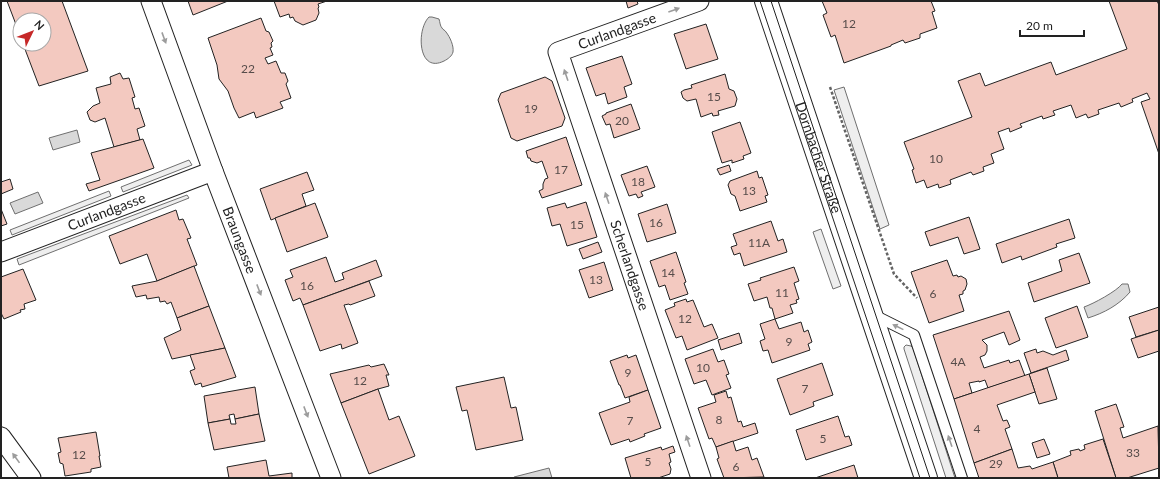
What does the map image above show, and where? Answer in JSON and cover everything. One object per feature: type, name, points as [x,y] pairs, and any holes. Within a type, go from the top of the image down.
[{"type":"main road","name":"Dornbacher Straße","points":[[766,1],[926,478]]},
{"type":"street","name":"Braungasse","points":[[151,1],[213,172],[331,478]]},
{"type":"street","name":"Curlandgasse","points":[[558,52],[699,1]]},
{"type":"street","name":"Scherlandgasse","points":[[558,52],[701,478]]},
{"type":"street","name":"Curlandgasse","points":[[1,252],[213,172]]},
{"type":"street","points":[[1,437],[31,478]]},
{"type":"lane","points":[[871,314],[914,335],[962,478]]},
{"type":"path","points":[[830,87],[894,274],[917,298]]},
{"type":"shaded area","points":[[429,17],[439,19],[442,29],[446,31],[453,47],[452,55],[444,61],[435,63],[429,61],[424,56],[421,40],[422,31]]},
{"type":"shaded area","points":[[844,87],[889,225],[880,229],[834,90]]},
{"type":"shaded area","points":[[77,130],[80,142],[53,150],[49,138]]},
{"type":"shaded area","points":[[189,160],[192,165],[123,192],[121,187]]},
{"type":"shaded area","points":[[109,191],[111,196],[12,235],[10,230]]},
{"type":"shaded area","points":[[38,192],[43,203],[15,214],[10,203]]},
{"type":"shaded area","points":[[187,195],[189,198],[19,265],[17,259]]},
{"type":"shaded area","points":[[821,229],[841,286],[833,289],[813,232]]},
{"type":"shaded area","points":[[1122,284],[1128,284],[1130,292],[1126,297],[1111,308],[1088,318],[1084,307],[1104,297]]},
{"type":"shaded area","points":[[906,345],[913,348],[955,478],[946,478],[904,349]]},
{"type":"shaded area","points":[[549,468],[552,478],[514,477]]},
{"type":"building","points":[[7,1],[62,1],[88,71],[39,86],[26,52],[52,52],[52,12],[12,12],[12,14]]},
{"type":"building","points":[[188,1],[228,1],[193,15]]},
{"type":"building","points":[[274,1],[327,1],[318,4],[319,13],[316,20],[303,25],[295,21],[293,17],[290,18],[289,14],[280,17]]},
{"type":"building","points":[[626,1],[637,1],[638,4],[628,8]]},
{"type":"building","points":[[822,1],[931,1],[935,11],[932,12],[937,28],[920,34],[920,38],[905,43],[903,40],[891,46],[844,63],[835,35],[831,37],[823,15],[827,13]]},
{"type":"building","points":[[1109,1],[1157,1],[1159,5],[1159,154],[1141,102],[1150,99],[1147,93],[1132,99],[1133,102],[1121,107],[1119,103],[1098,110],[1099,114],[1088,118],[1086,114],[1076,118],[1071,105],[1053,111],[1055,115],[1043,119],[1042,116],[1020,124],[1022,127],[1010,132],[1009,128],[998,132],[1004,149],[991,154],[994,163],[983,167],[984,171],[973,175],[971,172],[950,180],[951,184],[939,188],[938,184],[927,188],[924,180],[916,183],[912,170],[914,169],[904,142],[972,117],[958,81],[980,73],[985,86],[1051,62],[1056,75],[1127,49]]},
{"type":"building","points":[[261,18],[266,31],[269,32],[273,41],[271,43],[272,47],[270,48],[273,55],[265,58],[268,64],[276,61],[281,73],[285,73],[288,81],[286,84],[291,98],[280,102],[283,108],[256,118],[254,112],[239,118],[228,91],[219,79],[217,65],[208,38]]},
{"type":"building","points":[[706,24],[718,59],[686,69],[674,34]]},
{"type":"building","points":[[622,56],[632,84],[624,87],[627,97],[608,104],[605,93],[596,96],[586,68]]},
{"type":"building","points":[[120,73],[123,79],[129,78],[135,97],[132,98],[135,109],[139,108],[145,126],[137,129],[140,140],[114,147],[105,118],[95,122],[90,120],[87,112],[93,106],[100,103],[96,88],[111,84],[110,77]]},
{"type":"building","points":[[725,74],[729,89],[734,91],[737,99],[735,106],[718,111],[719,115],[713,116],[712,113],[701,117],[696,99],[687,101],[683,98],[681,92],[692,88],[691,85]]},
{"type":"building","points":[[545,77],[552,81],[565,118],[562,126],[517,141],[511,138],[498,100],[501,93]]},
{"type":"building","points":[[631,104],[640,129],[614,138],[610,124],[606,125],[602,116],[606,113]]},
{"type":"building","points":[[740,122],[751,153],[743,156],[744,159],[732,163],[732,160],[722,163],[712,132]]},
{"type":"building","points":[[566,137],[582,185],[542,198],[539,191],[543,189],[545,179],[548,178],[542,161],[537,163],[531,161],[530,158],[528,158],[526,151]]},
{"type":"building","points":[[143,139],[154,168],[89,191],[86,184],[100,180],[91,153]]},
{"type":"building","points":[[729,165],[731,171],[720,175],[717,169]]},
{"type":"building","points":[[647,166],[655,187],[641,192],[643,196],[638,198],[636,194],[629,196],[621,175]]},
{"type":"building","points":[[757,171],[759,178],[762,177],[768,195],[765,196],[767,202],[740,211],[735,196],[731,194],[728,185],[730,181]]},
{"type":"building","points":[[307,172],[314,190],[302,194],[306,206],[271,220],[260,189]]},
{"type":"building","points":[[10,179],[13,189],[1,194],[1,182]]},
{"type":"building","points":[[586,202],[597,237],[567,246],[560,224],[552,226],[547,208],[565,203],[567,208]]},
{"type":"building","points":[[315,203],[328,237],[287,252],[275,218]]},
{"type":"building","points":[[667,204],[676,233],[647,242],[638,214]]},
{"type":"building","points":[[1,209],[7,224],[1,226]]},
{"type":"building","points":[[176,210],[179,220],[183,219],[191,238],[187,239],[197,265],[157,281],[147,254],[120,264],[109,236]]},
{"type":"building","points":[[969,217],[980,249],[964,254],[958,237],[930,246],[925,232]]},
{"type":"building","points":[[1069,219],[1075,238],[1056,244],[1057,247],[1022,260],[1021,256],[1002,263],[996,244]]},
{"type":"building","points":[[771,221],[778,241],[783,239],[787,252],[744,266],[740,253],[734,255],[731,247],[737,245],[733,234]]},
{"type":"building","points":[[598,242],[602,252],[583,259],[579,249]]},
{"type":"building","points":[[676,252],[686,282],[684,283],[688,294],[670,300],[665,285],[659,287],[650,261]]},
{"type":"building","points":[[1079,253],[1090,283],[1034,302],[1028,283],[1062,271],[1059,260]]},
{"type":"building","points":[[326,257],[335,282],[344,279],[342,273],[376,260],[382,276],[303,305],[300,298],[293,301],[285,280],[293,277],[290,270]]},
{"type":"building","points":[[947,260],[953,276],[957,275],[958,277],[961,276],[966,279],[967,284],[965,290],[963,291],[963,294],[959,295],[964,311],[929,323],[911,272]]},
{"type":"building","points":[[604,262],[613,290],[589,298],[579,270]]},
{"type":"building","points":[[194,266],[209,306],[177,318],[171,302],[167,304],[165,301],[160,302],[159,297],[147,299],[146,295],[136,297],[132,286],[157,281]]},
{"type":"building","points":[[794,267],[799,281],[794,283],[799,299],[796,300],[797,303],[790,305],[793,313],[775,319],[767,297],[754,301],[748,284],[761,280],[760,278]]},
{"type":"building","points":[[23,269],[36,300],[24,304],[25,309],[20,310],[21,312],[4,319],[1,313],[1,277]]},
{"type":"building","points":[[369,281],[375,296],[350,305],[344,305],[358,343],[342,349],[341,344],[320,351],[303,305]]},
{"type":"building","points":[[686,299],[687,302],[693,300],[704,327],[712,324],[718,338],[687,350],[682,336],[676,338],[665,310],[675,306],[674,303]]},
{"type":"building","points":[[209,306],[225,348],[172,359],[164,338],[181,330],[177,318]]},
{"type":"building","points":[[1077,306],[1088,337],[1056,348],[1045,318]]},
{"type":"building","points":[[1159,307],[1159,330],[1136,337],[1129,317]]},
{"type":"building","points":[[1009,311],[1020,340],[1009,345],[1004,332],[982,340],[987,345],[987,351],[985,355],[980,357],[984,368],[1009,360],[1010,363],[1019,360],[1025,376],[988,388],[985,380],[969,383],[972,393],[954,399],[933,335]]},
{"type":"building","points":[[775,319],[779,329],[801,322],[804,332],[808,330],[812,342],[808,344],[810,350],[772,363],[768,350],[763,351],[760,341],[765,339],[760,324]]},
{"type":"building","points":[[1159,330],[1159,351],[1138,358],[1131,339]]},
{"type":"building","points":[[739,333],[742,343],[721,350],[718,340]]},
{"type":"building","points":[[225,348],[236,377],[202,387],[201,383],[195,385],[190,371],[195,369],[190,355]]},
{"type":"building","points":[[713,349],[718,362],[724,360],[729,374],[726,375],[731,388],[712,395],[706,380],[694,384],[685,359]]},
{"type":"building","points":[[1036,349],[1037,353],[1043,351],[1053,355],[1066,350],[1069,360],[1031,373],[1024,353]]},
{"type":"building","points":[[627,355],[628,358],[636,355],[648,390],[625,398],[610,361]]},
{"type":"building","points":[[822,363],[833,395],[813,402],[814,406],[790,415],[777,379]]},
{"type":"building","points":[[384,364],[389,375],[386,375],[389,386],[341,403],[330,374],[369,365],[371,367]]},
{"type":"building","points":[[1047,368],[1057,399],[1039,404],[1029,374]]},
{"type":"building","points":[[1029,374],[1035,392],[997,405],[1003,421],[1007,420],[1010,427],[1005,429],[1012,449],[974,463],[954,399]]},
{"type":"building","points":[[504,377],[511,408],[516,407],[523,440],[476,450],[467,410],[462,411],[456,387]]},
{"type":"building","points":[[255,387],[259,414],[235,419],[234,414],[229,415],[230,419],[208,423],[204,396]]},
{"type":"building","points":[[378,389],[389,420],[399,416],[415,456],[369,474],[341,403]]},
{"type":"building","points":[[648,390],[661,428],[644,434],[645,436],[630,442],[629,439],[611,445],[599,413],[630,402],[629,397]]},
{"type":"building","points":[[726,391],[728,398],[731,397],[738,422],[741,421],[743,427],[755,423],[758,433],[716,447],[712,438],[709,439],[698,408],[716,402],[714,395]]},
{"type":"building","points":[[1116,404],[1124,427],[1120,428],[1123,438],[1158,426],[1159,468],[1127,478],[1116,478],[1095,411]]},
{"type":"building","points":[[259,414],[265,441],[214,450],[208,423],[230,419],[231,424],[236,424],[235,419]]},
{"type":"building","points":[[838,416],[845,437],[849,436],[852,445],[806,460],[796,430]]},
{"type":"building","points":[[96,432],[101,467],[91,469],[91,472],[65,476],[63,464],[60,463],[58,453],[61,452],[58,438]]},
{"type":"building","points":[[1044,439],[1050,454],[1037,458],[1032,443]]},
{"type":"building","points":[[1103,439],[1116,478],[1058,478],[1053,462],[1071,455],[1070,451],[1079,449],[1080,451],[1085,449],[1084,445]]},
{"type":"building","points":[[733,441],[736,451],[748,447],[752,460],[757,458],[764,477],[724,478],[717,459],[719,458],[716,447]]},
{"type":"building","points":[[673,446],[675,452],[669,454],[671,462],[669,463],[671,469],[670,474],[658,478],[631,478],[625,458],[661,447],[662,450]]},
{"type":"building","points":[[1012,449],[1018,468],[1030,466],[1032,469],[1053,462],[1058,478],[979,478],[974,463]]},
{"type":"building","points":[[266,460],[269,476],[292,473],[292,478],[229,478],[227,467]]},
{"type":"building","points":[[854,465],[858,478],[815,478]]},
{"type":"tram line","points":[[760,1],[920,478]]},
{"type":"tram line","points":[[771,1],[930,478]]}]
